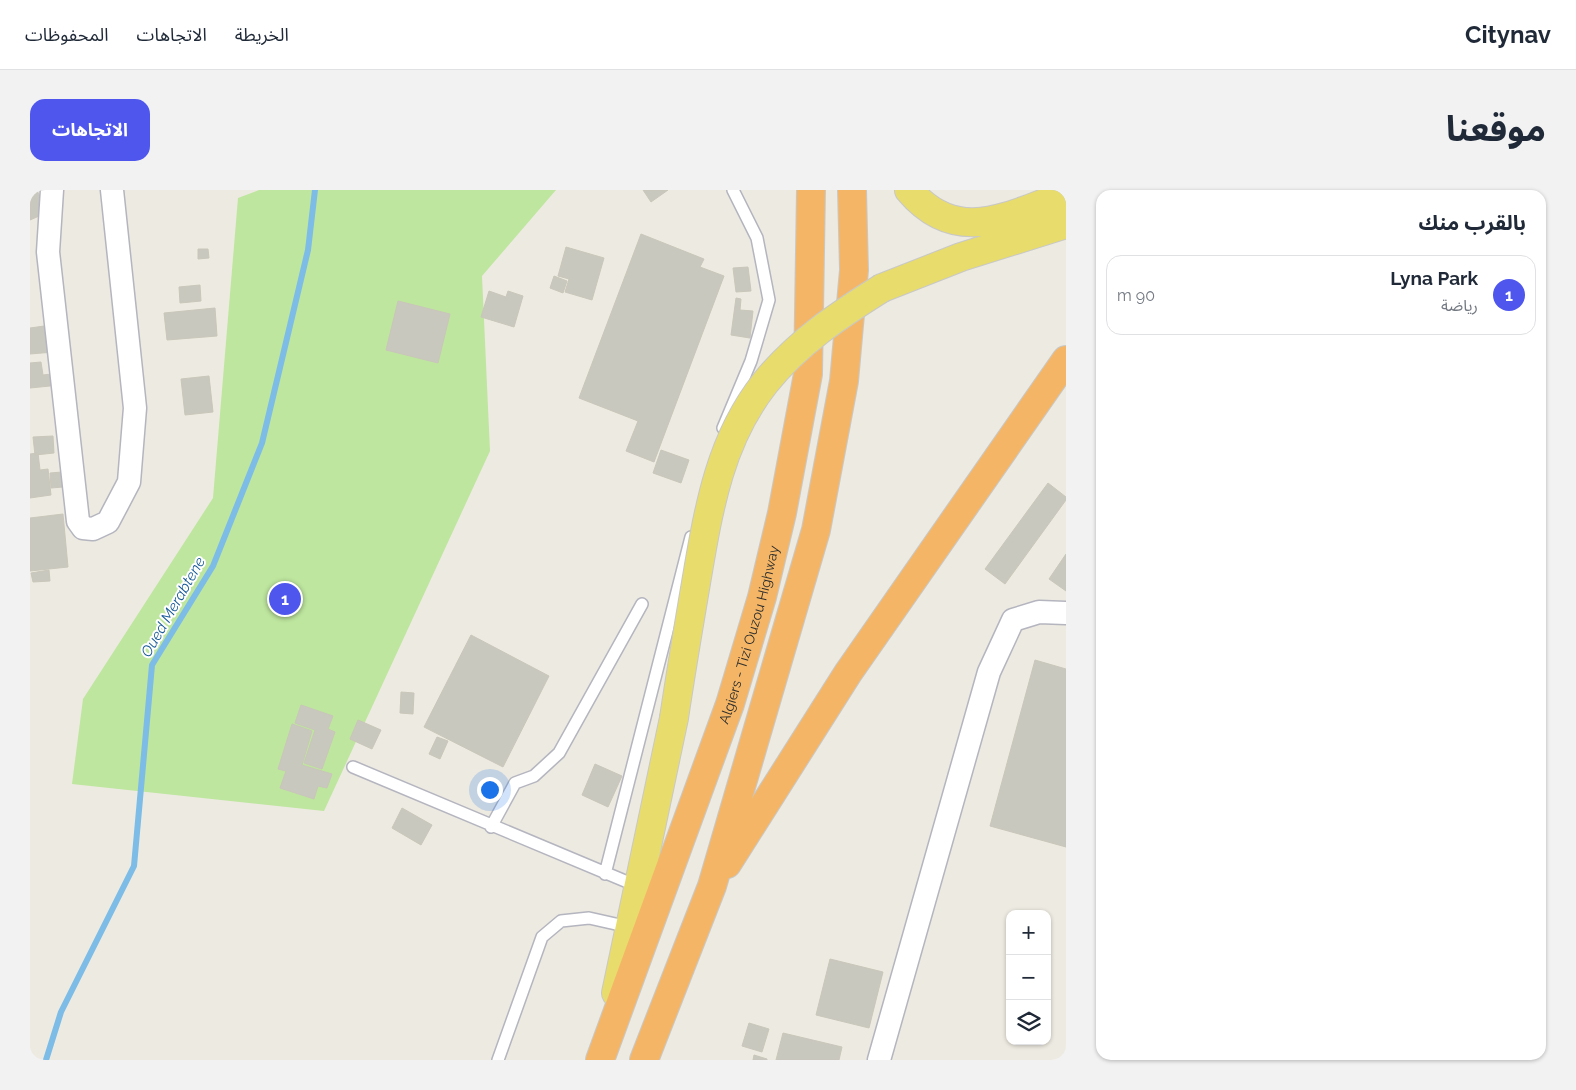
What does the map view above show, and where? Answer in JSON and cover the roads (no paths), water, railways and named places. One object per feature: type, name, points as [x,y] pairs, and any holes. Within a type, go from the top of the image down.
[{"type":"highway","name":"Algiers - Tizi Ouzou Highway","points":[[603,1053],[730,704],[762,597],[776,541],[808,374],[811,190]]},
{"type":"highway","points":[[644,1060],[712,886],[816,530],[844,381],[854,270],[852,190]]},
{"type":"highway","points":[[712,886],[762,811],[848,674],[1066,360]]},
{"type":"main road","points":[[909,190],[928,208],[952,221],[965,224],[994,220],[1066,195]]},
{"type":"main road","points":[[603,1053],[674,718],[708,512],[721,463],[731,438],[766,383],[786,360],[834,318],[882,288],[961,257],[1066,224]]},
{"type":"street","points":[[52,190],[48,252],[78,521],[83,528],[93,529],[108,522],[129,482],[135,408],[112,190]]},
{"type":"street","points":[[879,1060],[989,672],[1013,620],[1039,612],[1066,614]]},
{"type":"lane","points":[[605,874],[691,537],[719,440],[751,361],[769,300],[757,238],[733,190]]},
{"type":"lane","points":[[491,827],[515,783],[534,776],[559,753],[642,604]]},
{"type":"lane","points":[[353,767],[491,827],[637,886]]},
{"type":"lane","points":[[498,1060],[542,937],[561,922],[570,920],[589,918],[629,927]]},
{"type":"waterway","name":"Oued Merabtene","points":[[46,1060],[61,1012],[134,866],[152,665],[213,566],[262,443],[308,250],[315,190]]},
{"type":"place","name":"Lyna Park","points":[[285,599]]}]
